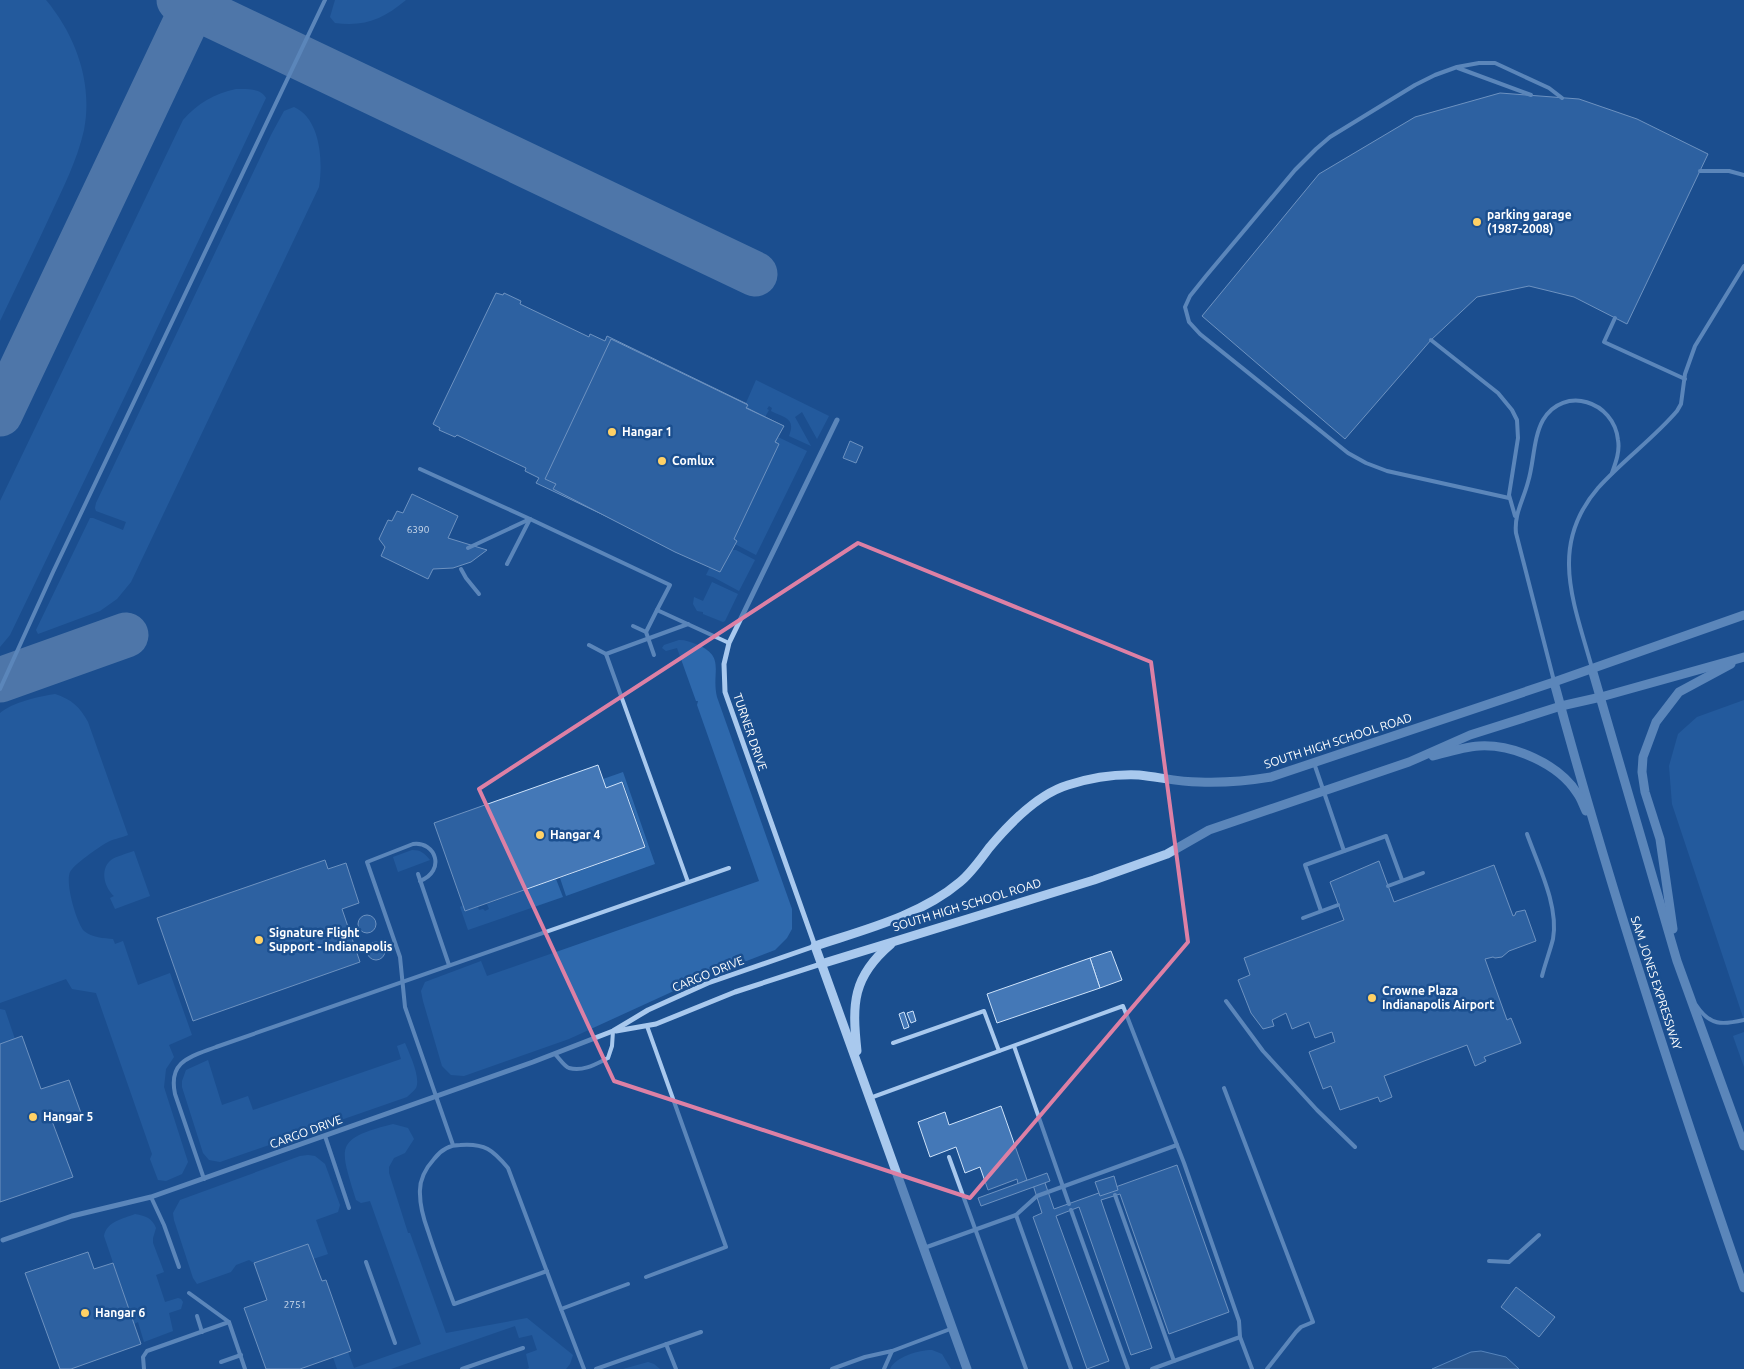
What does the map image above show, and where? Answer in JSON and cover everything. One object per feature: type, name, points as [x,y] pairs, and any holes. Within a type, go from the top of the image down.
[{"type":"street","name":"TURNER DRIVE","points":[[815,946],[725,692],[724,664],[729,643],[837,420]]},
{"type":"street","name":"SOUTH HIGH SCHOOL ROAD","points":[[815,946],[901,916],[945,892],[960,882],[972,870],[1028,808],[1042,797],[1067,785],[1096,779],[1138,775],[1198,782],[1242,782],[1271,777],[1554,682],[1744,614]]},
{"type":"street","name":"SOUTH HIGH SCHOOL ROAD","points":[[821,964],[850,957],[896,940],[1094,880],[1167,854],[1209,830],[1409,762],[1470,735],[1561,706],[1744,657]]},
{"type":"street","points":[[1677,961],[1660,839],[1645,792],[1642,772],[1643,757],[1656,722],[1679,692],[1744,657]]},
{"type":"street","points":[[1592,668],[1677,961],[1744,1146]]},
{"type":"street","name":"SAM JONES EXPRESSWAY","points":[[1554,682],[1598,836],[1673,1077],[1744,1288]]},
{"type":"street","points":[[1409,762],[1467,747],[1479,746],[1497,747],[1531,756],[1557,772],[1577,793],[1598,836]]},
{"type":"street","points":[[858,1064],[855,1030],[856,997],[859,985],[878,955],[896,940]]},
{"type":"street","points":[[815,946],[967,1369]]},
{"type":"street","name":"CARGO DRIVE","points":[[3,1240],[72,1216],[151,1198],[555,1054],[613,1031],[648,1010],[708,983],[815,946]]},
{"type":"street","name":"CARGO DRIVE","points":[[613,1031],[656,1024],[735,992],[821,964]]},
{"type":"lane","points":[[0,688],[52,572],[325,0]]},
{"type":"lane","points":[[1510,498],[1387,471],[1366,464],[1348,453],[1200,334],[1189,322],[1185,310],[1187,301],[1206,276],[1295,170],[1316,149],[1330,137],[1415,85],[1457,67],[1479,63],[1495,63],[1549,88],[1562,98]]},
{"type":"lane","points":[[1457,67],[1531,95]]},
{"type":"lane","points":[[1700,171],[1729,172],[1744,175]]},
{"type":"lane","points":[[1592,668],[1571,592],[1568,564],[1573,529],[1580,514],[1598,488],[1677,411],[1681,404],[1689,361],[1694,346],[1744,266]]},
{"type":"lane","points":[[1614,318],[1604,342],[1685,379]]},
{"type":"lane","points":[[1431,340],[1498,393],[1512,410],[1517,420],[1518,438],[1509,495],[1515,516],[1516,534],[1554,682]]},
{"type":"lane","points":[[1515,516],[1528,483],[1543,420],[1551,410],[1559,405],[1570,401],[1590,402],[1599,406],[1608,414],[1615,426],[1619,449],[1611,475]]},
{"type":"lane","points":[[420,469],[670,585],[646,632],[654,655]]},
{"type":"lane","points":[[468,548],[530,519]]},
{"type":"lane","points":[[507,564],[530,519]]},
{"type":"lane","points":[[461,569],[479,594]]},
{"type":"lane","points":[[658,610],[729,643]]},
{"type":"lane","points":[[606,654],[688,624]]},
{"type":"lane","points":[[633,626],[646,632]]},
{"type":"lane","points":[[589,645],[606,654],[688,882]]},
{"type":"lane","points":[[1314,764],[1344,851]]},
{"type":"lane","points":[[1527,834],[1552,902],[1554,920],[1553,938],[1542,976]]},
{"type":"lane","points":[[1322,911],[1305,865],[1386,836],[1402,880]]},
{"type":"lane","points":[[420,881],[429,878],[436,863],[430,848],[426,845],[420,843],[413,844],[367,862],[400,957],[405,1007],[453,1145]]},
{"type":"lane","points":[[204,1179],[172,1080],[176,1069],[180,1065],[199,1053],[729,868]]},
{"type":"lane","points":[[1388,886],[1423,873]]},
{"type":"lane","points":[[418,874],[449,965]]},
{"type":"lane","points":[[1303,918],[1338,904]]},
{"type":"lane","points":[[1686,986],[1700,1011],[1711,1020],[1724,1024],[1744,1020]]},
{"type":"lane","points":[[1226,1001],[1263,1051],[1317,1110],[1355,1147]]},
{"type":"lane","points":[[870,1098],[1123,1006],[1177,1145],[1240,1321],[1240,1337],[1252,1369]]},
{"type":"lane","points":[[893,1043],[984,1011],[999,1051]]},
{"type":"lane","points":[[646,1277],[726,1247],[647,1026]]},
{"type":"lane","points":[[555,1054],[568,1068],[583,1069],[589,1067],[608,1058],[612,1046],[613,1031]]},
{"type":"lane","points":[[1014,1046],[1069,1204]]},
{"type":"lane","points":[[1224,1088],[1313,1322],[1301,1327],[1296,1332],[1267,1369]]},
{"type":"lane","points":[[325,1136],[349,1208]]},
{"type":"lane","points":[[546,1271],[454,1304],[436,1258],[425,1223],[419,1193],[424,1172],[440,1152],[453,1145],[470,1144],[486,1147],[495,1152],[508,1168],[584,1369]]},
{"type":"lane","points":[[924,1248],[1016,1215],[1037,1196],[1177,1145]]},
{"type":"lane","points":[[948,1157],[1026,1369]]},
{"type":"lane","points":[[1106,1171],[1108,1178]]},
{"type":"lane","points":[[1115,1195],[1174,1361]]},
{"type":"lane","points":[[151,1198],[164,1225],[179,1267]]},
{"type":"lane","points":[[1071,1210],[1128,1369]]},
{"type":"lane","points":[[1016,1215],[1071,1369]]},
{"type":"lane","points":[[1489,1261],[1509,1262],[1539,1235]]},
{"type":"lane","points":[[366,1262],[395,1343]]},
{"type":"lane","points":[[561,1309],[628,1284]]},
{"type":"lane","points":[[188,1293],[229,1322],[245,1369]]},
{"type":"lane","points":[[197,1316],[202,1332]]},
{"type":"lane","points":[[144,1369],[143,1357],[148,1351],[229,1322]]},
{"type":"lane","points":[[832,1369],[865,1357],[892,1351],[953,1328]]},
{"type":"lane","points":[[596,1369],[701,1332]]},
{"type":"lane","points":[[1152,1369],[1240,1337]]},
{"type":"lane","points":[[666,1344],[676,1369]]},
{"type":"lane","points":[[462,1369],[523,1348]]},
{"type":"lane","points":[[884,1369],[892,1351]]},
{"type":"lane","points":[[221,1362],[240,1355]]},
{"type":"highlighted area","points":[[858,543],[1151,662],[1188,942],[970,1198],[614,1081],[479,789]]},
{"type":"shaded area","points":[[0,0],[46,0],[57,14],[74,45],[80,61],[86,95],[86,112],[81,142],[69,175],[0,321]]},
{"type":"shaded area","points":[[335,0],[406,0],[381,17],[356,24],[346,24],[335,23],[330,17]]},
{"type":"shaded area","points":[[236,89],[249,89],[261,92],[266,98],[10,635],[0,647],[0,501],[183,120],[207,100]]},
{"type":"shaded area","points":[[294,107],[310,121],[315,131],[321,166],[319,187],[131,582],[117,599],[100,611],[38,634],[36,630],[90,518],[123,530],[126,522],[96,511],[96,503],[271,135],[284,111]]},
{"type":"shaded area","points":[[756,380],[829,416],[817,439],[802,412],[795,417],[811,446],[789,436],[791,425],[788,419],[771,411],[772,408],[769,406],[765,417],[746,408],[748,405],[746,403]]},
{"type":"shaded area","points":[[778,437],[807,451],[756,555],[735,544],[737,541],[734,539],[779,444],[775,442]]},
{"type":"shaded area","points":[[730,550],[736,550],[755,560],[739,591],[706,575],[710,567],[720,572]]},
{"type":"shaded area","points":[[712,582],[738,594],[723,622],[697,611],[693,604],[694,597],[703,601]]},
{"type":"shaded area","points":[[679,640],[691,642],[707,650],[715,660],[717,697],[792,909],[792,929],[787,938],[775,950],[700,979],[569,1039],[464,1076],[451,1075],[442,1066],[423,1001],[421,991],[425,982],[481,961],[487,976],[759,881],[697,705],[698,701],[696,701],[677,648],[666,651],[662,648],[664,645]]},
{"type":"shaded area","points":[[55,694],[66,698],[74,704],[88,722],[128,835],[106,843],[92,852],[70,872],[70,893],[78,920],[84,931],[91,935],[113,939],[115,944],[123,941],[138,985],[170,973],[192,1035],[169,1045],[174,1057],[166,1069],[164,1087],[188,1162],[182,1174],[166,1181],[158,1180],[150,1159],[152,1154],[96,993],[72,989],[66,979],[0,1003],[0,713],[18,703]]},
{"type":"shaded area","points":[[1744,700],[1744,1020],[1672,804],[1669,766],[1678,734],[1697,717]]},
{"type":"shaded area","points":[[623,772],[655,864],[566,896],[560,878],[646,847],[623,782],[606,788],[603,779]]},
{"type":"shaded area","points":[[412,850],[422,852],[430,860],[398,872],[393,857]]},
{"type":"shaded area","points":[[134,851],[150,896],[115,909],[110,898],[114,896],[106,884],[105,869],[111,860]]},
{"type":"shaded area","points":[[556,879],[563,897],[468,930],[460,907],[463,905],[466,911],[478,907],[479,910],[483,909],[485,911],[489,909],[487,904]]},
{"type":"shaded area","points":[[0,1009],[5,1010],[15,1039],[0,1044]]},
{"type":"shaded area","points":[[1744,1032],[1744,1067],[1733,1036]]},
{"type":"shaded area","points":[[405,1043],[417,1078],[416,1088],[407,1097],[220,1162],[209,1160],[203,1153],[182,1087],[186,1070],[208,1060],[222,1105],[248,1096],[253,1110],[401,1059],[397,1046]]},
{"type":"shaded area","points":[[393,1124],[408,1128],[414,1139],[405,1153],[394,1158],[389,1167],[389,1173],[408,1233],[410,1233],[446,1333],[527,1318],[573,1355],[566,1369],[527,1369],[529,1368],[526,1354],[537,1350],[532,1335],[519,1338],[515,1326],[391,1369],[337,1369],[333,1357],[348,1352],[354,1368],[421,1344],[370,1201],[361,1203],[356,1200],[345,1157],[346,1148],[351,1141],[374,1129]]},
{"type":"shaded area","points":[[300,1156],[315,1156],[325,1164],[340,1205],[338,1212],[316,1220],[328,1254],[313,1259],[308,1244],[254,1263],[249,1260],[236,1265],[231,1272],[197,1284],[193,1278],[174,1220],[173,1213],[180,1200]]},
{"type":"shaded area","points":[[135,1214],[148,1218],[156,1228],[153,1243],[164,1272],[156,1275],[165,1302],[178,1298],[183,1302],[181,1309],[169,1313],[173,1331],[144,1342],[138,1322],[134,1324],[104,1236],[108,1227],[112,1224]]},
{"type":"shaded area","points":[[932,1350],[942,1354],[951,1369],[890,1369],[897,1361],[908,1355]]},
{"type":"shaded area","points":[[1481,1351],[1506,1357],[1519,1369],[1432,1369],[1471,1352]]},
{"type":"shaded area","points":[[648,1362],[660,1369],[623,1369]]},
{"type":"building","name":"parking garage (1987-2008)","points":[[1500,93],[1579,99],[1637,119],[1708,154],[1627,324],[1574,297],[1529,286],[1477,297],[1431,340],[1345,439],[1202,316],[1319,174],[1415,117]]},
{"type":"building","name":"Comlux","points":[[496,293],[503,295],[504,293],[521,301],[520,304],[589,337],[590,334],[605,341],[607,336],[747,404],[745,407],[783,426],[775,442],[777,443],[727,548],[730,549],[720,570],[536,483],[539,478],[525,471],[526,468],[457,435],[455,437],[439,430],[440,428],[433,424]]},
{"type":"building","name":"Comlux","points":[[611,339],[748,405],[746,408],[784,426],[775,442],[779,444],[734,539],[737,541],[720,572],[675,552],[553,489],[556,484],[545,479]]},
{"type":"building","points":[[850,441],[863,447],[856,463],[843,458]]},
{"type":"building","points":[[412,494],[458,516],[448,538],[487,550],[471,562],[453,568],[433,569],[428,579],[381,556],[385,547],[379,539],[388,520],[392,521],[397,511],[403,513]]},
{"type":"building","name":"Hangar 4","points":[[598,765],[606,788],[622,782],[645,847],[465,911],[434,823]]},
{"type":"building","name":"Signature Flight Support - Indianapolis","points":[[325,860],[328,869],[346,863],[359,903],[342,909],[360,962],[193,1021],[157,918]]},
{"type":"building","name":"Crowne Plaza Indianapolis Airport","points":[[1379,861],[1394,902],[1494,865],[1513,916],[1516,912],[1525,910],[1536,941],[1509,951],[1502,957],[1485,959],[1507,1020],[1511,1018],[1521,1043],[1484,1057],[1486,1061],[1475,1066],[1467,1045],[1384,1076],[1392,1097],[1380,1102],[1378,1097],[1340,1110],[1331,1086],[1323,1089],[1309,1052],[1335,1042],[1332,1032],[1315,1038],[1309,1022],[1292,1029],[1286,1013],[1272,1020],[1274,1026],[1263,1029],[1251,1013],[1238,980],[1250,975],[1244,958],[1344,920],[1330,882]]},
{"type":"building","points":[[367,915],[375,920],[376,924],[371,932],[367,933],[359,928],[358,924],[363,916]]},
{"type":"building","points":[[372,942],[380,942],[385,947],[383,958],[372,960],[367,955],[367,947]]},
{"type":"building","points":[[1111,951],[1122,980],[1100,988],[1090,958]]},
{"type":"building","points":[[1090,958],[1100,988],[997,1023],[987,994]]},
{"type":"building","points":[[913,1011],[916,1021],[911,1023],[907,1013]]},
{"type":"building","points":[[904,1012],[909,1027],[904,1029],[899,1014]]},
{"type":"building","name":"Hangar 5","points":[[22,1036],[41,1089],[69,1080],[81,1113],[52,1121],[73,1177],[0,1202],[0,1044]]},
{"type":"building","points":[[1001,1106],[1027,1180],[1018,1184],[1017,1179],[988,1190],[980,1167],[965,1173],[956,1147],[930,1157],[918,1122],[945,1112],[949,1125]]},
{"type":"building","points":[[1177,1165],[1229,1312],[1169,1334],[1120,1194],[1101,1200],[1152,1348],[1131,1355],[1079,1207],[1056,1216],[1109,1361],[1087,1369],[1033,1217],[1042,1213],[1033,1185],[1044,1180],[1054,1209]]},
{"type":"building","points":[[1047,1173],[1050,1181],[981,1206],[978,1198]]},
{"type":"building","points":[[1114,1176],[1118,1190],[1100,1196],[1095,1182]]},
{"type":"building","points":[[308,1244],[322,1281],[326,1280],[351,1351],[300,1369],[266,1369],[244,1308],[267,1300],[254,1263]]},
{"type":"building","name":"Hangar 6","points":[[88,1252],[94,1269],[113,1263],[141,1344],[71,1369],[60,1369],[25,1273]]},
{"type":"building","points":[[1516,1287],[1555,1317],[1539,1337],[1501,1307]]},
{"type":"taxiway","points":[[179,0],[755,274]]},
{"type":"taxiway","points":[[0,414],[196,0]]},
{"type":"taxiway","points":[[0,680],[126,635]]},
{"type":"place","name":"parking garage (1987-2008)","points":[[1477,222]]},
{"type":"place","name":"Hangar 1","points":[[612,432]]},
{"type":"place","name":"Comlux","points":[[662,461]]},
{"type":"place","name":"Hangar 4","points":[[540,835]]},
{"type":"place","name":"Signature Flight Support - Indianapolis","points":[[259,940]]},
{"type":"place","name":"Crowne Plaza Indianapolis Airport","points":[[1372,998]]},
{"type":"place","name":"Hangar 5","points":[[33,1117]]},
{"type":"place","name":"Hangar 6","points":[[85,1313]]}]
